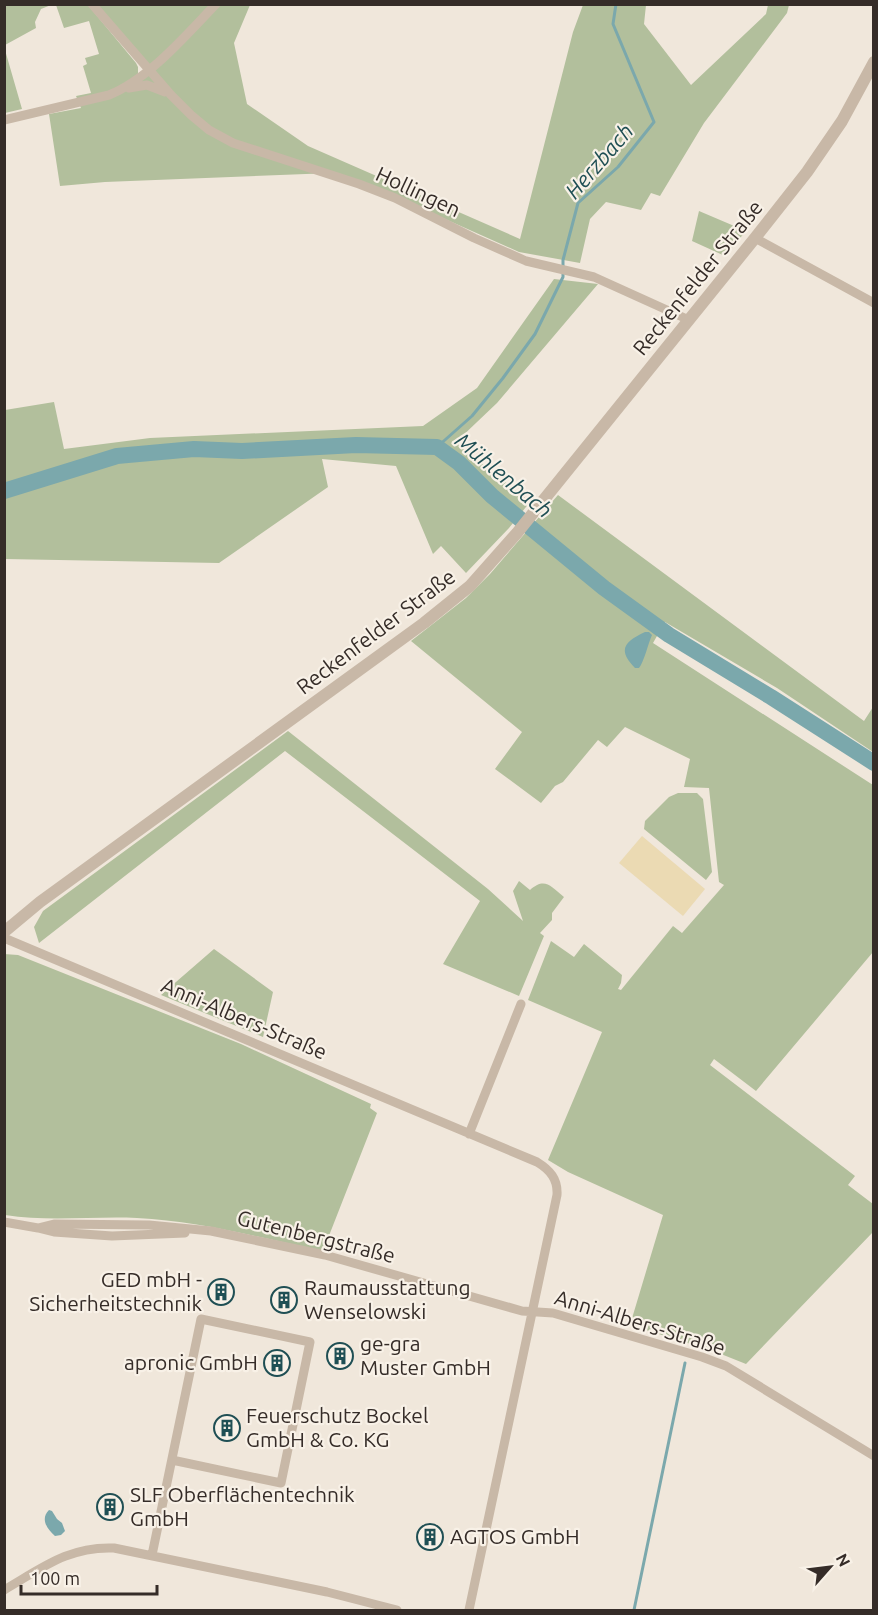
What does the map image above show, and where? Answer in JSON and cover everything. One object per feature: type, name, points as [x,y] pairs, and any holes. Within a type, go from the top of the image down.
[{"type":"street","name":"Hollingen","points":[[92,4],[191,116],[209,130],[233,143],[359,184],[516,256],[555,269],[594,277],[689,320]]},
{"type":"street","points":[[124,89],[149,70],[216,4]]},
{"type":"street","name":"Reckenfelder Straße","points":[[4,932],[40,902],[424,623],[470,586],[535,511],[807,172],[842,121],[873,62]]},
{"type":"street","points":[[4,120],[147,85],[171,95]]},
{"type":"street","points":[[755,238],[873,303]]},
{"type":"street","name":"Anni-Albers-Straße","points":[[4,938],[537,1162],[554,1178],[557,1195],[533,1311],[553,1313],[726,1366],[873,1456]]},
{"type":"street","points":[[469,1134],[521,1004]]},
{"type":"street","name":"Gutenbergstraße","points":[[4,1222],[54,1232],[112,1236],[211,1231],[325,1255],[522,1311],[533,1311]]},
{"type":"street","points":[[469,1611],[533,1311]]},
{"type":"street","points":[[152,1555],[171,1460],[201,1319],[310,1342],[281,1483],[171,1460]]},
{"type":"street","points":[[4,1590],[64,1556],[79,1551],[114,1548],[327,1592],[397,1611]]},
{"type":"green space","points":[[4,5],[51,5],[41,9],[35,22],[36,28],[5,45]]},
{"type":"green space","points":[[56,5],[88,5],[136,63],[138,75],[153,69],[97,5],[250,5],[234,43],[247,104],[308,146],[520,239],[573,32],[583,5],[646,5],[644,24],[691,85],[766,14],[768,5],[789,5],[787,13],[704,123],[660,196],[651,193],[641,210],[606,202],[590,219],[580,263],[519,252],[398,198],[332,173],[105,182],[60,186],[49,114],[81,108],[76,96],[91,93],[83,66],[87,64],[85,58],[99,54],[89,21],[64,28]]},
{"type":"green space","points":[[5,50],[22,109],[4,113]]},
{"type":"green space","points":[[699,211],[746,231],[725,256],[692,241]]},
{"type":"green space","points":[[554,279],[598,284],[497,403],[456,442],[530,502],[509,528],[466,573],[441,546],[433,554],[396,466],[322,459],[328,487],[219,563],[5,559],[5,410],[54,402],[64,449],[150,438],[423,426],[477,388]]},
{"type":"green space","points":[[558,495],[864,721],[873,707],[873,752],[777,688],[665,622],[653,643],[873,785],[873,952],[756,1091],[714,1059],[710,1065],[855,1176],[848,1185],[873,1204],[873,1232],[746,1364],[716,1352],[630,1325],[663,1215],[568,1172],[548,1160],[602,1032],[528,1000],[551,941],[574,957],[584,944],[622,975],[618,989],[621,990],[673,926],[682,933],[724,885],[719,882],[709,788],[684,787],[690,759],[625,727],[607,747],[598,740],[563,782],[555,786],[541,803],[495,769],[522,732],[411,641],[466,598],[490,574]]},
{"type":"green space","points":[[288,731],[488,889],[523,921],[513,891],[519,881],[530,890],[540,884],[547,885],[564,897],[552,913],[552,920],[540,933],[544,936],[519,996],[443,964],[480,901],[285,751],[39,943],[34,927],[43,911]]},
{"type":"green space","points":[[678,793],[697,793],[703,799],[712,872],[706,880],[644,829],[645,821],[669,797]]},
{"type":"green space","points":[[214,949],[273,992],[263,1037],[161,995]]},
{"type":"green space","points":[[4,954],[18,955],[241,1044],[371,1104],[370,1108],[377,1113],[323,1251],[230,1231],[160,1220],[38,1218],[5,1215]]},
{"type":"sand","points":[[642,836],[705,889],[683,916],[619,863]]},
{"type":"water","points":[[645,632],[652,635],[641,665],[635,668],[626,656],[626,646],[628,642]]},
{"type":"water","points":[[49,1510],[62,1523],[65,1531],[61,1535],[55,1536],[47,1527],[45,1517]]},
{"type":"waterway","name":"Herzbach","points":[[437,447],[472,416],[535,334],[563,277],[563,260],[578,203],[618,167],[654,122],[613,24],[616,4]]},
{"type":"waterway","name":"Mühlenbach","points":[[4,491],[117,456],[194,449],[242,451],[356,445],[437,447],[459,463],[492,496],[604,588],[669,635],[874,763]]},
{"type":"waterway","points":[[634,1610],[685,1363]]},
{"type":"place","name":"GED mbH - Sicherheitstechnik","points":[[221,1292]]},
{"type":"place","name":"Raumausstattung Wenselowski","points":[[284,1300]]},
{"type":"place","name":"ge-gra Muster GmbH","points":[[340,1356]]},
{"type":"place","name":"apronic GmbH","points":[[277,1363]]},
{"type":"place","name":"Feuerschutz Bockel GmbH & Co. KG","points":[[227,1428]]},
{"type":"place","name":"SLF Oberflächentechnik GmbH","points":[[110,1507]]},
{"type":"place","name":"AGTOS GmbH","points":[[430,1537]]}]
